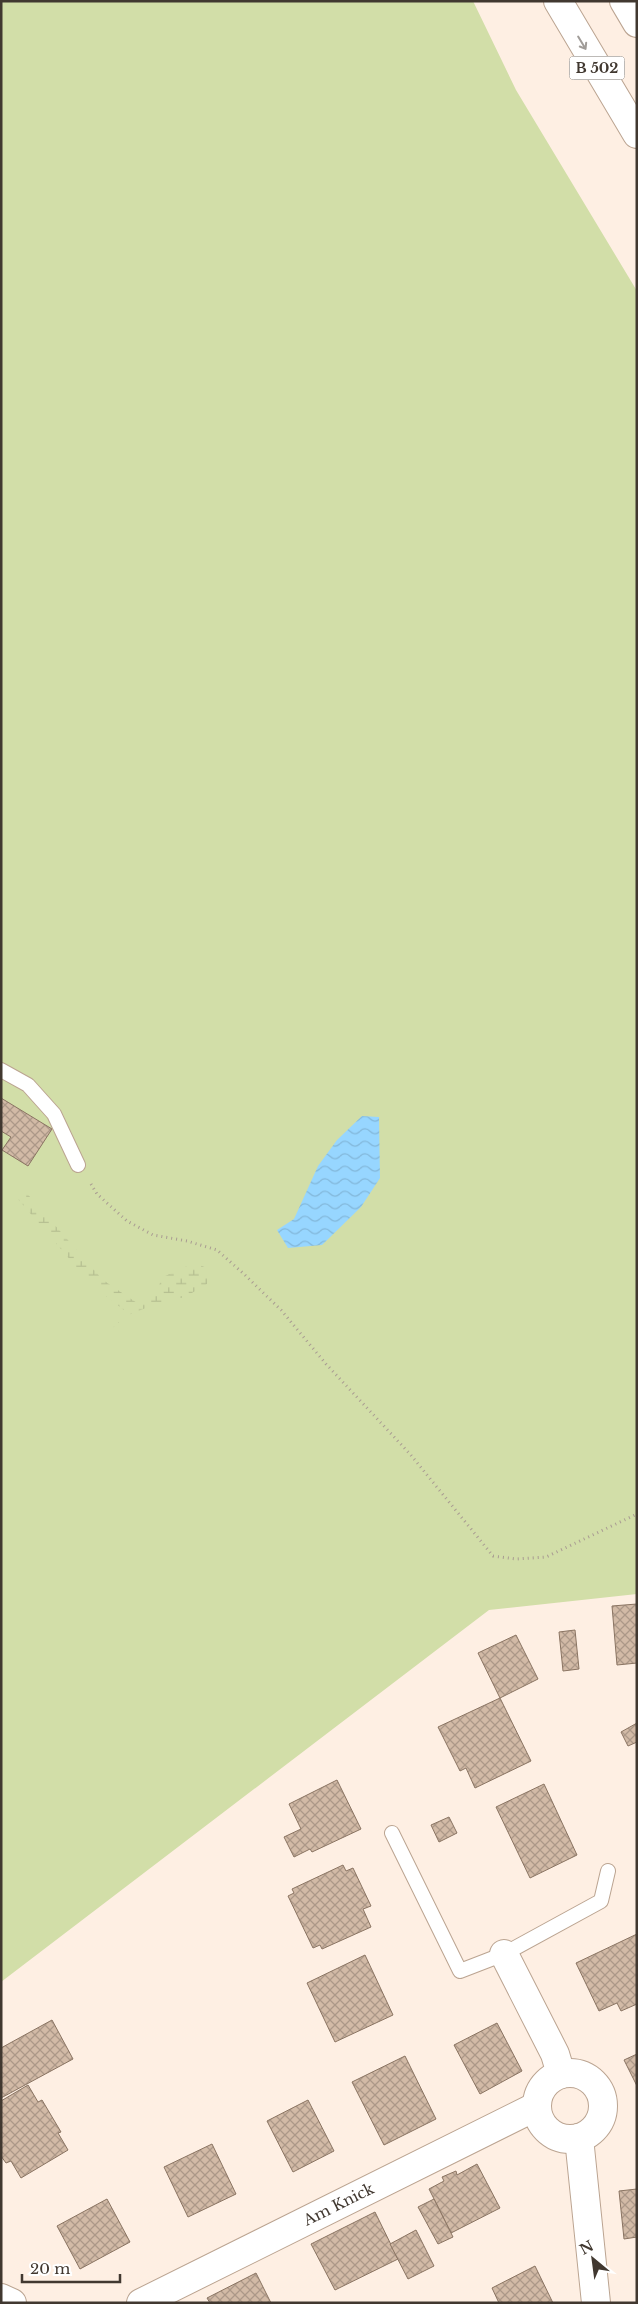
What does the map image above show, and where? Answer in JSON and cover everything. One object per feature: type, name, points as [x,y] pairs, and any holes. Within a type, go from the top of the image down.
[{"type":"main road","name":"B 502","points":[[558,1],[637,134]]},
{"type":"main road","points":[[624,1],[637,24]]},
{"type":"main road","points":[[504,1954],[555,2054],[561,2074]]},
{"type":"main road","points":[[576,2073],[590,2079],[600,2090],[604,2104],[601,2119],[593,2131],[579,2138],[564,2138],[550,2132],[540,2121],[537,2106],[540,2092],[548,2080],[561,2074],[576,2073]]},
{"type":"main road","name":"Am Knick","points":[[141,2303],[537,2106]]},
{"type":"main road","points":[[579,2138],[596,2303]]},
{"type":"main road","points":[[1,2298],[12,2303]]},
{"type":"lane","points":[[1,1070],[28,1085],[54,1114],[78,1165]]},
{"type":"lane","points":[[392,1833],[460,1971],[504,1954],[600,1901],[608,1871]]},
{"type":"path","points":[[78,1165],[97,1194],[126,1221],[152,1235],[187,1241],[216,1250],[245,1275],[281,1310],[326,1364],[410,1454],[493,1556],[516,1559],[546,1557],[637,1514]]},
{"type":"green space","points":[[1,1],[473,1],[516,90],[637,291],[637,1594],[489,1610],[1,1982]]},
{"type":"green space","points":[[24,1190],[103,1280],[137,1303],[154,1295],[163,1277],[194,1263],[207,1268],[207,1284],[185,1297],[158,1303],[126,1316],[108,1332],[116,1318],[125,1311],[91,1284],[17,1198]]},
{"type":"water","points":[[362,1116],[379,1117],[380,1178],[361,1207],[322,1245],[288,1248],[277,1230],[294,1219],[318,1166],[337,1140]]},
{"type":"building","points":[[1,1098],[52,1129],[28,1166],[2,1150],[11,1137],[1,1131]]},
{"type":"building","points":[[637,1604],[637,1663],[617,1665],[612,1606]]},
{"type":"building","points":[[575,1630],[579,1669],[563,1671],[559,1632]]},
{"type":"building","points":[[516,1635],[538,1679],[500,1698],[478,1653]]},
{"type":"building","points":[[500,1698],[531,1761],[475,1788],[466,1768],[460,1771],[438,1727]]},
{"type":"building","points":[[637,1723],[637,1742],[628,1746],[621,1732]]},
{"type":"building","points":[[337,1780],[361,1829],[312,1852],[310,1849],[294,1857],[284,1837],[301,1829],[289,1804]]},
{"type":"building","points":[[544,1784],[577,1855],[530,1878],[496,1807]]},
{"type":"building","points":[[449,1817],[457,1833],[439,1842],[431,1825]]},
{"type":"building","points":[[343,1865],[346,1871],[353,1868],[371,1906],[363,1909],[371,1927],[322,1949],[320,1945],[313,1948],[288,1896],[294,1893],[292,1889]]},
{"type":"building","points":[[637,1934],[637,2004],[621,2011],[617,2003],[599,2011],[576,1963]]},
{"type":"building","points":[[365,1955],[393,2015],[335,2042],[307,1983]]},
{"type":"building","points":[[52,2020],[73,2059],[1,2098],[1,2048]]},
{"type":"building","points":[[497,2023],[522,2071],[480,2094],[454,2045]]},
{"type":"building","points":[[637,2054],[637,2086],[624,2060]]},
{"type":"building","points":[[405,2056],[436,2119],[384,2145],[352,2082]]},
{"type":"building","points":[[28,2085],[38,2102],[42,2100],[61,2132],[58,2133],[68,2150],[21,2178],[11,2161],[6,2163],[1,2156],[1,2101]]},
{"type":"building","points":[[308,2100],[334,2151],[293,2172],[267,2121]]},
{"type":"building","points":[[212,2144],[236,2194],[188,2217],[164,2167]]},
{"type":"building","points":[[477,2164],[500,2208],[451,2233],[429,2189],[444,2181],[442,2177],[456,2171],[457,2175]]},
{"type":"building","points":[[637,2189],[637,2237],[624,2239],[619,2191]]},
{"type":"building","points":[[107,2199],[130,2242],[80,2269],[57,2226]]},
{"type":"building","points":[[434,2199],[453,2237],[438,2244],[418,2207]]},
{"type":"building","points":[[375,2212],[398,2259],[335,2290],[311,2244]]},
{"type":"building","points":[[416,2230],[434,2266],[408,2279],[390,2244]]},
{"type":"building","points":[[535,2266],[553,2303],[499,2303],[492,2288]]},
{"type":"building","points":[[256,2273],[271,2303],[210,2303],[207,2298]]}]
